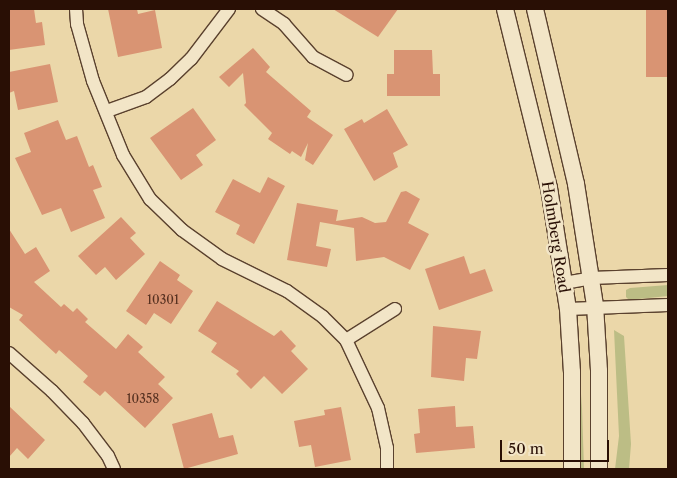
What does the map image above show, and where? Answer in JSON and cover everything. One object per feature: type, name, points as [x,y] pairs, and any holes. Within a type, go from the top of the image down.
[{"type":"street","points":[[76,9],[77,24],[93,80],[123,155],[150,199],[182,230],[222,260],[288,291],[323,317],[346,340],[378,408],[386,448],[386,469]]},
{"type":"street","points":[[107,111],[146,97],[170,79],[191,59],[229,9]]},
{"type":"street","points":[[262,9],[284,24],[313,57],[347,75]]},
{"type":"street","name":"Holmberg Road","points":[[505,9],[549,188],[568,309],[572,372],[572,469]]},
{"type":"street","name":"Holmberg Road","points":[[535,9],[560,108],[595,305],[599,370],[599,469]]},
{"type":"street","points":[[564,283],[591,278],[668,275]]},
{"type":"street","points":[[568,309],[595,305],[668,305]]},
{"type":"street","points":[[346,340],[395,309]]},
{"type":"street","points":[[9,354],[52,391],[77,417],[108,456],[114,469]]},
{"type":"green space","points":[[668,285],[668,296],[629,300],[626,297],[626,290],[630,288]]},
{"type":"green space","points":[[614,330],[624,336],[631,444],[629,469],[615,469],[619,436]]},
{"type":"green space","points":[[577,338],[582,408],[584,469],[580,469]]},
{"type":"building","points":[[9,9],[34,9],[36,23],[42,22],[45,45],[9,50]]},
{"type":"building","points":[[108,9],[137,9],[138,14],[155,10],[162,48],[118,57]]},
{"type":"building","points":[[333,9],[398,9],[378,37]]},
{"type":"building","points":[[646,9],[668,9],[668,77],[646,77]]},
{"type":"building","points":[[253,48],[270,67],[266,72],[311,111],[307,117],[333,135],[313,165],[305,160],[308,143],[301,157],[292,151],[290,154],[268,139],[272,133],[244,105],[246,103],[243,73],[229,87],[219,77]]},
{"type":"building","points":[[394,50],[432,50],[433,74],[440,74],[440,96],[387,96],[387,74],[394,74]]},
{"type":"building","points":[[50,64],[58,102],[18,110],[14,91],[9,93],[9,72]]},
{"type":"building","points":[[193,108],[216,140],[196,155],[203,165],[181,180],[150,138]]},
{"type":"building","points":[[387,109],[408,145],[393,153],[398,167],[374,181],[344,129],[362,119],[364,123]]},
{"type":"building","points":[[58,120],[66,140],[77,136],[89,167],[93,165],[102,187],[93,190],[105,218],[71,232],[61,208],[42,215],[15,158],[31,152],[24,133]]},
{"type":"building","points":[[268,177],[285,186],[254,244],[236,234],[240,225],[215,212],[233,179],[260,193]]},
{"type":"building","points":[[406,191],[420,199],[408,223],[429,234],[410,270],[384,257],[356,261],[354,228],[320,222],[316,246],[331,249],[327,267],[287,260],[297,203],[338,210],[336,221],[362,217],[375,223],[386,222],[401,192]]},
{"type":"building","points":[[121,217],[136,233],[130,238],[145,254],[116,280],[105,267],[96,275],[78,256]]},
{"type":"building","points":[[9,229],[25,254],[36,247],[50,271],[34,282],[61,307],[64,304],[73,312],[77,308],[88,319],[85,322],[116,349],[128,334],[143,347],[138,352],[165,377],[158,384],[173,398],[145,428],[105,391],[100,396],[83,382],[88,376],[59,350],[56,354],[19,320],[23,315],[9,307]]},
{"type":"building","points":[[464,256],[470,274],[485,269],[493,291],[439,310],[425,269]]},
{"type":"building","points":[[160,261],[180,275],[177,280],[193,291],[171,324],[154,313],[146,325],[126,311]]},
{"type":"building","points":[[217,301],[274,336],[281,330],[296,346],[291,351],[308,369],[282,394],[264,376],[251,389],[236,374],[239,371],[211,352],[217,343],[198,331]]},
{"type":"building","points":[[433,326],[481,331],[477,359],[466,358],[464,381],[431,377]]},
{"type":"building","points":[[9,406],[45,440],[28,459],[17,448],[9,457]]},
{"type":"building","points":[[455,406],[456,427],[473,426],[475,448],[416,453],[414,434],[420,433],[418,409]]},
{"type":"building","points":[[341,407],[351,460],[315,467],[311,445],[299,447],[294,421],[325,415],[324,410]]},
{"type":"building","points":[[212,413],[219,438],[233,435],[238,454],[184,469],[172,424]]}]
